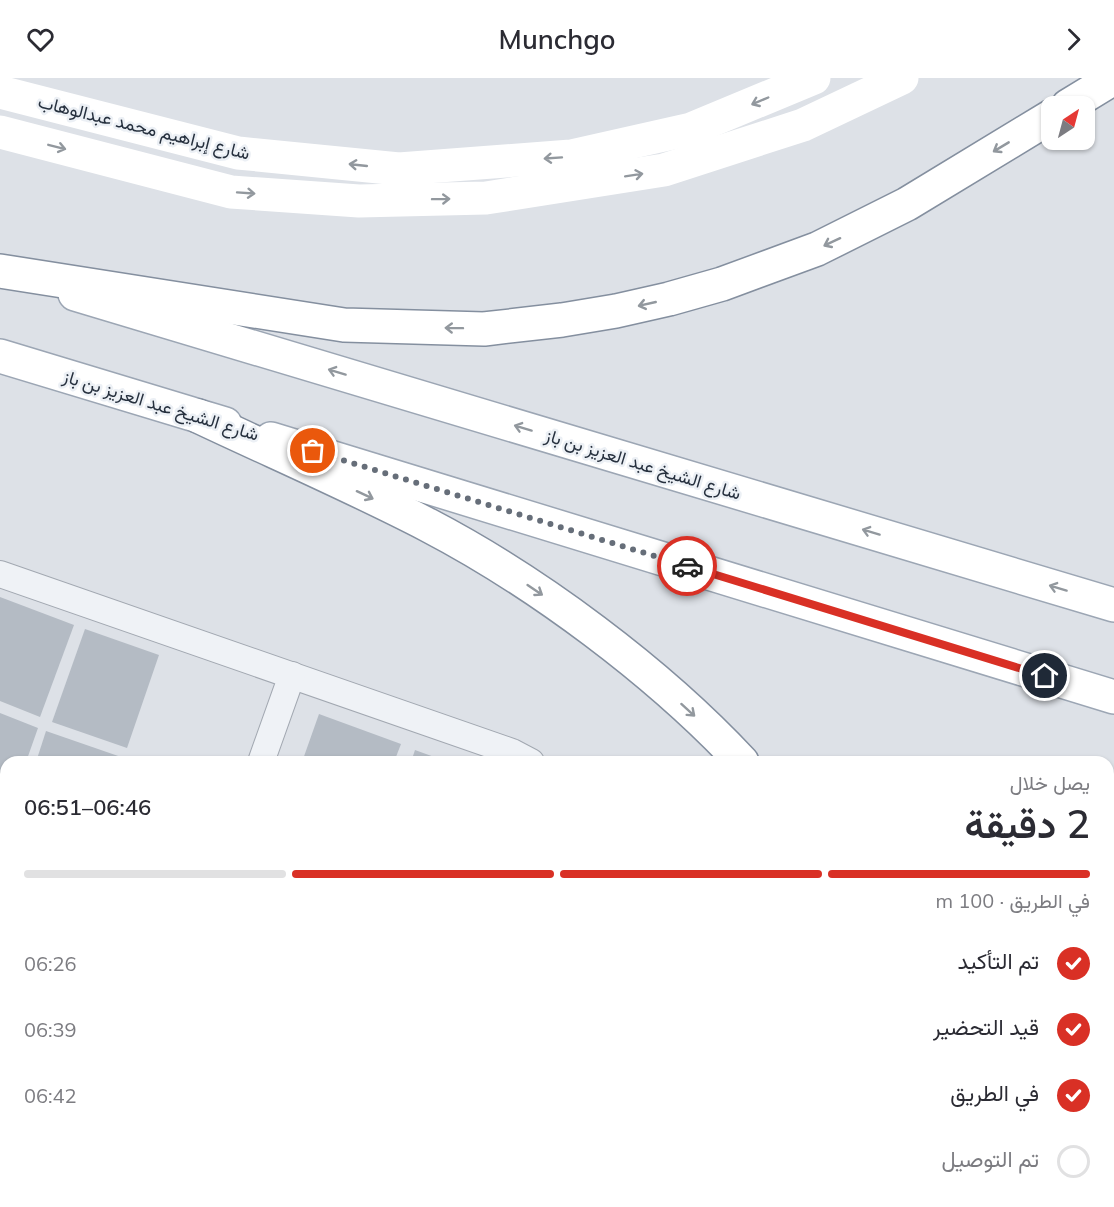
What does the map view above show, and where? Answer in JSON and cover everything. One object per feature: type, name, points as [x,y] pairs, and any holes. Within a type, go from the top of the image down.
[{"type":"main road","name":"شارع إبراهيم محمد عبدالوهاب","points":[[0,92],[238,153],[399,169],[571,156],[691,129],[814,78]]},
{"type":"main road","points":[[0,132],[231,192],[359,201],[486,198],[664,170],[803,125],[902,78]]},
{"type":"main road","points":[[1084,96],[1114,78]]},
{"type":"main road","points":[[0,271],[344,325],[484,328],[562,320],[616,311],[680,296],[722,284],[817,249],[907,204],[1041,123]]},
{"type":"main road","name":"شارع الشيخ عبد العزيز بن باز","points":[[0,271],[1114,605]]},
{"type":"main road","name":"شارع الشيخ عبد العزيز بن باز","points":[[0,356],[1114,697]]},
{"type":"main road","points":[[198,416],[428,526],[529,586],[630,660],[706,726],[736,756]]},
{"type":"street","points":[[0,574],[520,756]]},
{"type":"street","points":[[263,756],[292,675]]},
{"type":"building","points":[[0,597],[74,625],[40,717],[0,701]]},
{"type":"building","points":[[85,629],[159,655],[127,748],[52,722]]},
{"type":"building","points":[[0,713],[38,728],[28,756],[0,756]]},
{"type":"building","points":[[319,714],[401,744],[396,756],[304,756]]},
{"type":"building","points":[[46,731],[118,756],[38,756]]},
{"type":"building","points":[[415,750],[432,756],[413,756]]},
{"type":"way so far","points":[[313,451],[687,566]]},
{"type":"route","points":[[687,566],[1045,676]]}]
